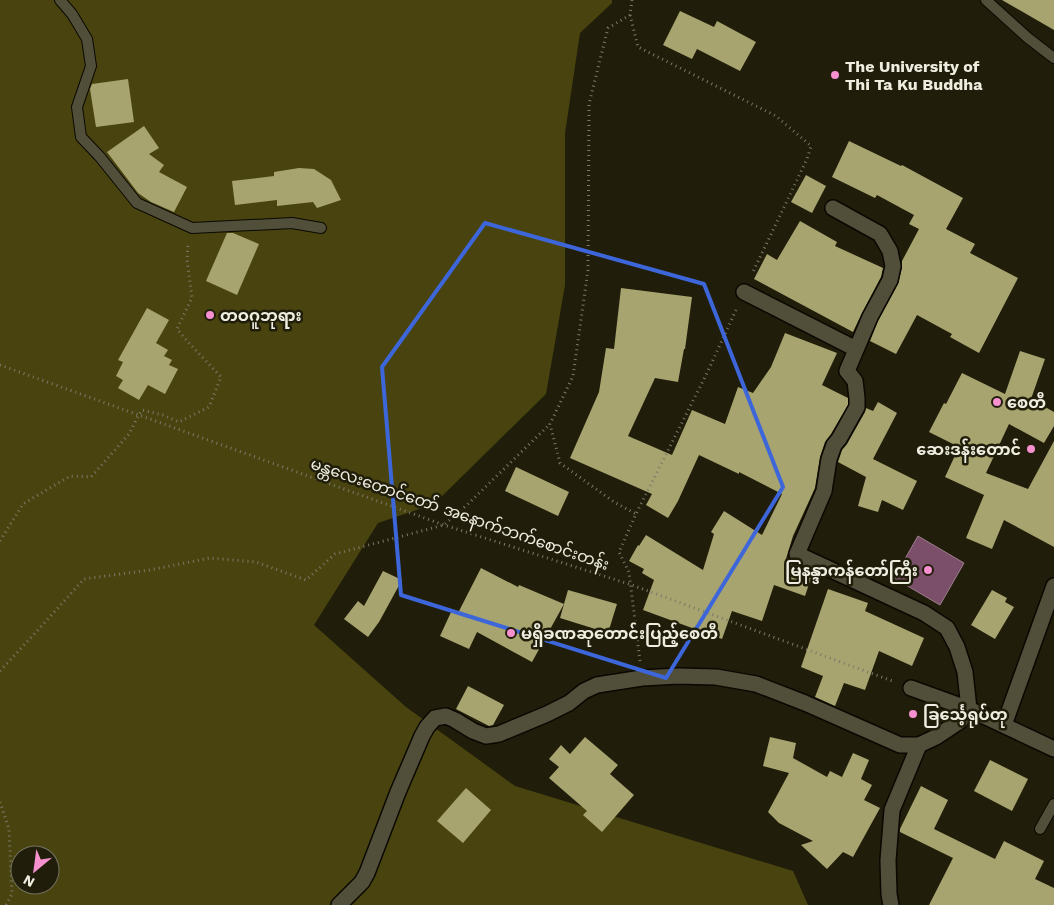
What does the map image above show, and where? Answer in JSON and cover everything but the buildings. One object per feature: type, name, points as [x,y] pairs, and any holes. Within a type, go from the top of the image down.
[{"type":"street","points":[[339,905],[362,882],[367,873],[418,744],[426,728],[435,718],[446,716],[486,736],[499,734],[569,703],[584,691],[597,685],[642,678],[678,676],[716,677],[756,684],[805,703],[900,745],[919,745],[936,738],[960,722],[969,709],[965,672],[957,647],[947,628],[924,613],[797,554],[824,491],[829,459],[834,445],[857,407],[855,381],[847,371],[870,317],[890,280],[893,266],[890,251],[880,234],[834,208]]},
{"type":"street","points":[[744,292],[856,349]]},
{"type":"street","points":[[1004,726],[1054,586]]},
{"type":"street","points":[[912,688],[969,709],[1054,749]]},
{"type":"street","points":[[891,905],[888,894],[888,860],[892,810],[919,745]]},
{"type":"lane","points":[[60,0],[72,14],[87,39],[91,66],[77,107],[82,137],[137,203],[192,228],[292,223],[321,228]]},
{"type":"lane","points":[[986,0],[1028,38],[1054,58]]},
{"type":"lane","points":[[1040,829],[1054,804]]},
{"type":"path","points":[[632,0],[630,15],[638,47],[776,116],[811,146],[807,159],[707,373],[636,514],[619,552],[629,572],[632,585],[642,678]]},
{"type":"path","points":[[0,671],[84,579],[150,570],[210,558],[256,562],[306,580],[336,554],[444,525],[550,424],[573,376],[588,270],[589,104],[608,28],[630,15]]},
{"type":"path","points":[[0,541],[23,504],[70,476],[91,477],[129,434],[142,410],[163,415],[179,422],[208,407],[221,377],[177,329],[192,298],[187,260],[189,226]]},
{"type":"path","name":"မန္တလေးတောင်တော် အနောက်ဘက်စောင်းတန်း","points":[[0,365],[444,525],[632,585],[912,688]]},
{"type":"path","points":[[550,424],[560,463],[614,502],[636,514]]},
{"type":"path","points":[[0,802],[9,829],[12,894],[6,905]]},
{"type":"highlighted area","points":[[485,223],[704,284],[783,487],[666,678],[401,595],[382,367]]},
{"type":"shaded area","points":[[0,0],[612,0],[612,3],[580,33],[565,133],[565,285],[546,394],[434,504],[378,523],[314,625],[406,707],[515,786],[793,871],[808,905],[0,905]]},
{"type":"shaded area","name":"မြနန္ဒာကန်တော်ကြီး","points":[[918,536],[964,563],[940,605],[894,578]]},
{"type":"place","name":"The University of Thi Ta Ku Buddha","points":[[835,75]]},
{"type":"place","name":"တဝဂူဘုရား","points":[[210,315]]},
{"type":"place","name":"စေတီ","points":[[997,402]]},
{"type":"place","name":"ဆေးဒန်းတောင်","points":[[1031,449]]},
{"type":"place","name":"မြနန္ဒာကန်တော်ကြီး","points":[[928,570]]},
{"type":"place","name":"မရှိခဏဆုတောင်းပြည့်စေတီ","points":[[511,633]]},
{"type":"place","name":"ခြင်္သေ့ရုပ်တု","points":[[913,714]]}]
